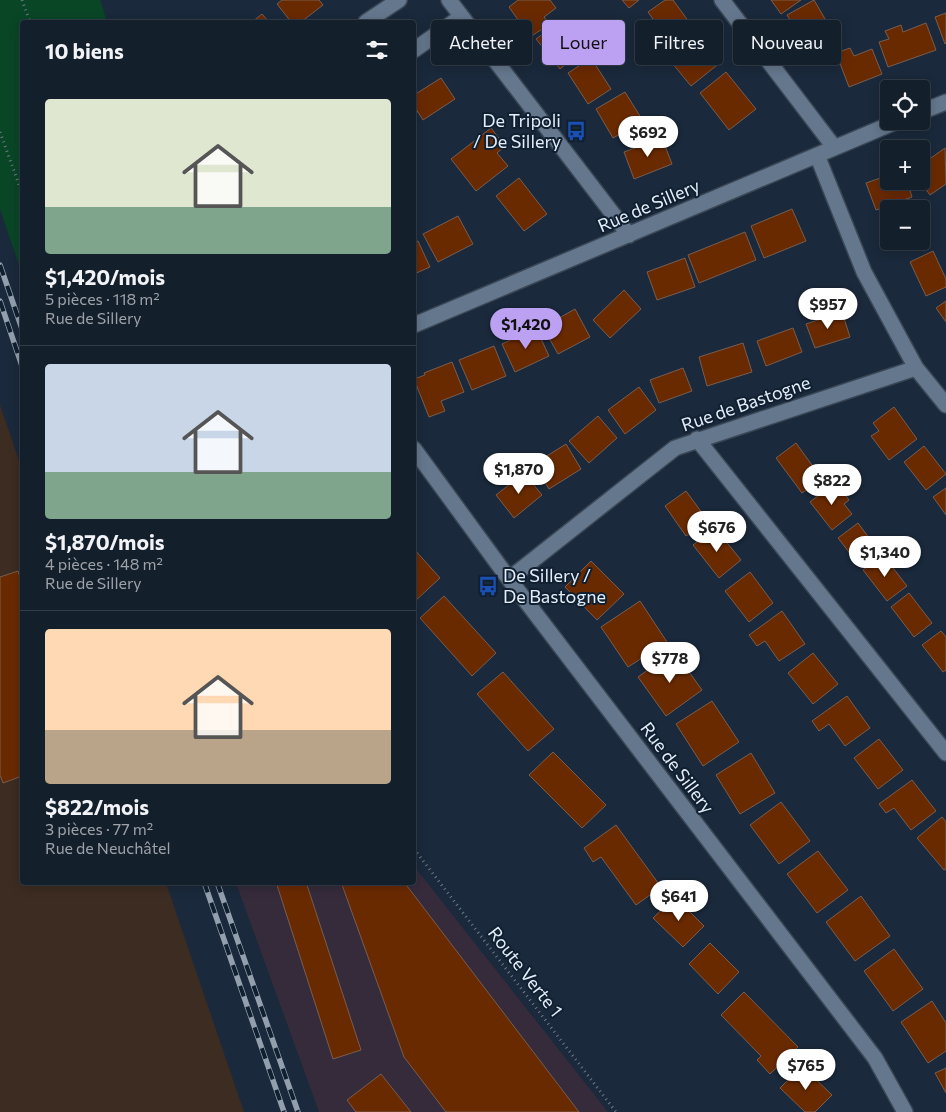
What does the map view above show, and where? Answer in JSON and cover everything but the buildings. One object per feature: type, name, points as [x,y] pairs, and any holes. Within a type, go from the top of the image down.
[{"type":"street","points":[[369,20],[399,0]]},
{"type":"street","points":[[449,0],[630,235]]},
{"type":"street","points":[[722,0],[834,147]]},
{"type":"street","points":[[416,49],[461,17]]},
{"type":"street","points":[[930,108],[946,102]]},
{"type":"street","name":"Rue de Sillery","points":[[416,324],[880,128]]},
{"type":"street","points":[[817,155],[864,272],[916,368],[946,405]]},
{"type":"street","name":"Rue de Bastogne","points":[[509,579],[675,448],[697,439],[916,368]]},
{"type":"street","points":[[697,439],[946,753]]},
{"type":"street","name":"Rue de Sillery","points":[[416,452],[509,579],[875,1058],[905,1112]]},
{"type":"path","points":[[22,0],[29,20]]},
{"type":"path","points":[[0,132],[20,187]]},
{"type":"path","name":"Route Verte 1","points":[[416,852],[616,1112]]},
{"type":"shaded area","points":[[0,405],[20,463],[20,885],[167,885],[244,1112],[0,1112]]},
{"type":"shaded area","points":[[416,869],[608,1112],[319,1112],[237,885],[416,885]]},
{"type":"green space","points":[[0,0],[100,0],[106,20],[20,20],[20,268],[0,209]]},
{"type":"railway","points":[[0,265],[20,323]]},
{"type":"railway","points":[[0,301],[20,360]]},
{"type":"railway","points":[[205,885],[284,1112]]},
{"type":"railway","points":[[218,885],[298,1112]]},
{"type":"place","name":"De Tripoli / De Sillery","points":[[576,131]]},
{"type":"place","name":"De Sillery / De Bastogne","points":[[488,586]]}]
